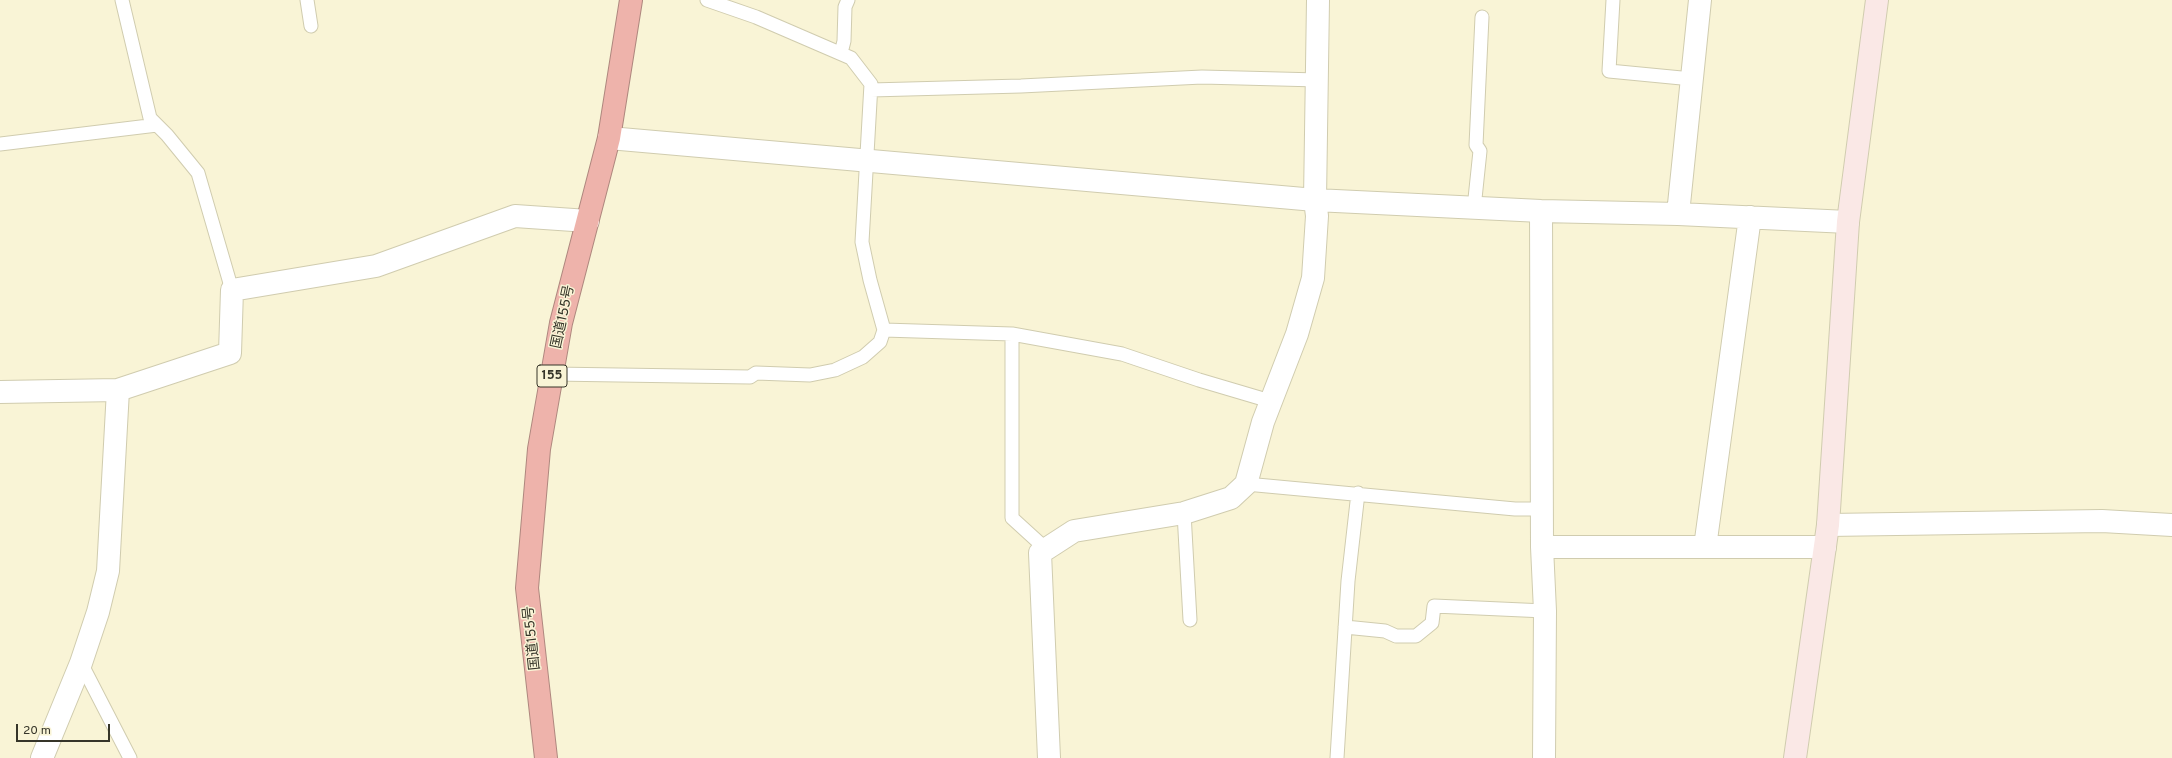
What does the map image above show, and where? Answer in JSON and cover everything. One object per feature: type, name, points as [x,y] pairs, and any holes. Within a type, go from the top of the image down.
[{"type":"highway","name":"国道155号","points":[[546,758],[527,588],[539,449],[562,323],[609,138],[631,0]]},
{"type":"street","points":[[1049,758],[1040,553],[1074,531],[1184,513],[1231,498],[1246,484],[1270,401],[1297,334],[1313,278],[1317,216],[1315,200],[1318,0]]},
{"type":"street","points":[[1678,214],[1700,0]]},
{"type":"street","points":[[1795,758],[1828,525],[1848,222],[1877,0]]},
{"type":"street","points":[[609,138],[1315,200],[1541,211],[1678,214],[1848,222]]},
{"type":"street","points":[[1541,211],[1542,548],[1545,611],[1544,758]]},
{"type":"street","points":[[0,392],[118,390],[230,353],[232,290],[376,266],[515,216],[588,221]]},
{"type":"street","points":[[1705,547],[1750,217]]},
{"type":"street","points":[[42,758],[81,663],[98,612],[108,571],[118,390]]},
{"type":"street","points":[[1828,525],[2102,521],[2172,524]]},
{"type":"street","points":[[1542,548],[1825,547]]},
{"type":"lane","points":[[122,0],[150,118],[198,173],[232,290]]},
{"type":"lane","points":[[307,0],[311,26]]},
{"type":"lane","points":[[553,374],[742,377],[750,377],[756,373],[810,375],[835,370],[863,357],[880,342],[884,330],[870,280],[862,242],[871,84],[851,58],[756,17],[707,0]]},
{"type":"lane","points":[[841,53],[844,41],[845,6],[848,0]]},
{"type":"lane","points":[[1613,0],[1609,71],[1692,79]]},
{"type":"lane","points":[[1474,208],[1480,151],[1476,144],[1482,18]]},
{"type":"lane","points":[[871,90],[1021,86],[1202,77],[1318,80]]},
{"type":"lane","points":[[0,144],[157,125]]},
{"type":"lane","points":[[884,330],[1012,334],[1122,354],[1199,380],[1270,401]]},
{"type":"lane","points":[[1012,334],[1012,518],[1046,549]]},
{"type":"lane","points":[[1246,484],[1358,493],[1515,509],[1542,509]]},
{"type":"lane","points":[[1337,758],[1348,581],[1358,493]]},
{"type":"lane","points":[[1184,513],[1190,620]]},
{"type":"lane","points":[[1345,627],[1385,631],[1396,636],[1416,636],[1432,623],[1434,606],[1545,611]]},
{"type":"lane","points":[[81,663],[130,758]]}]
